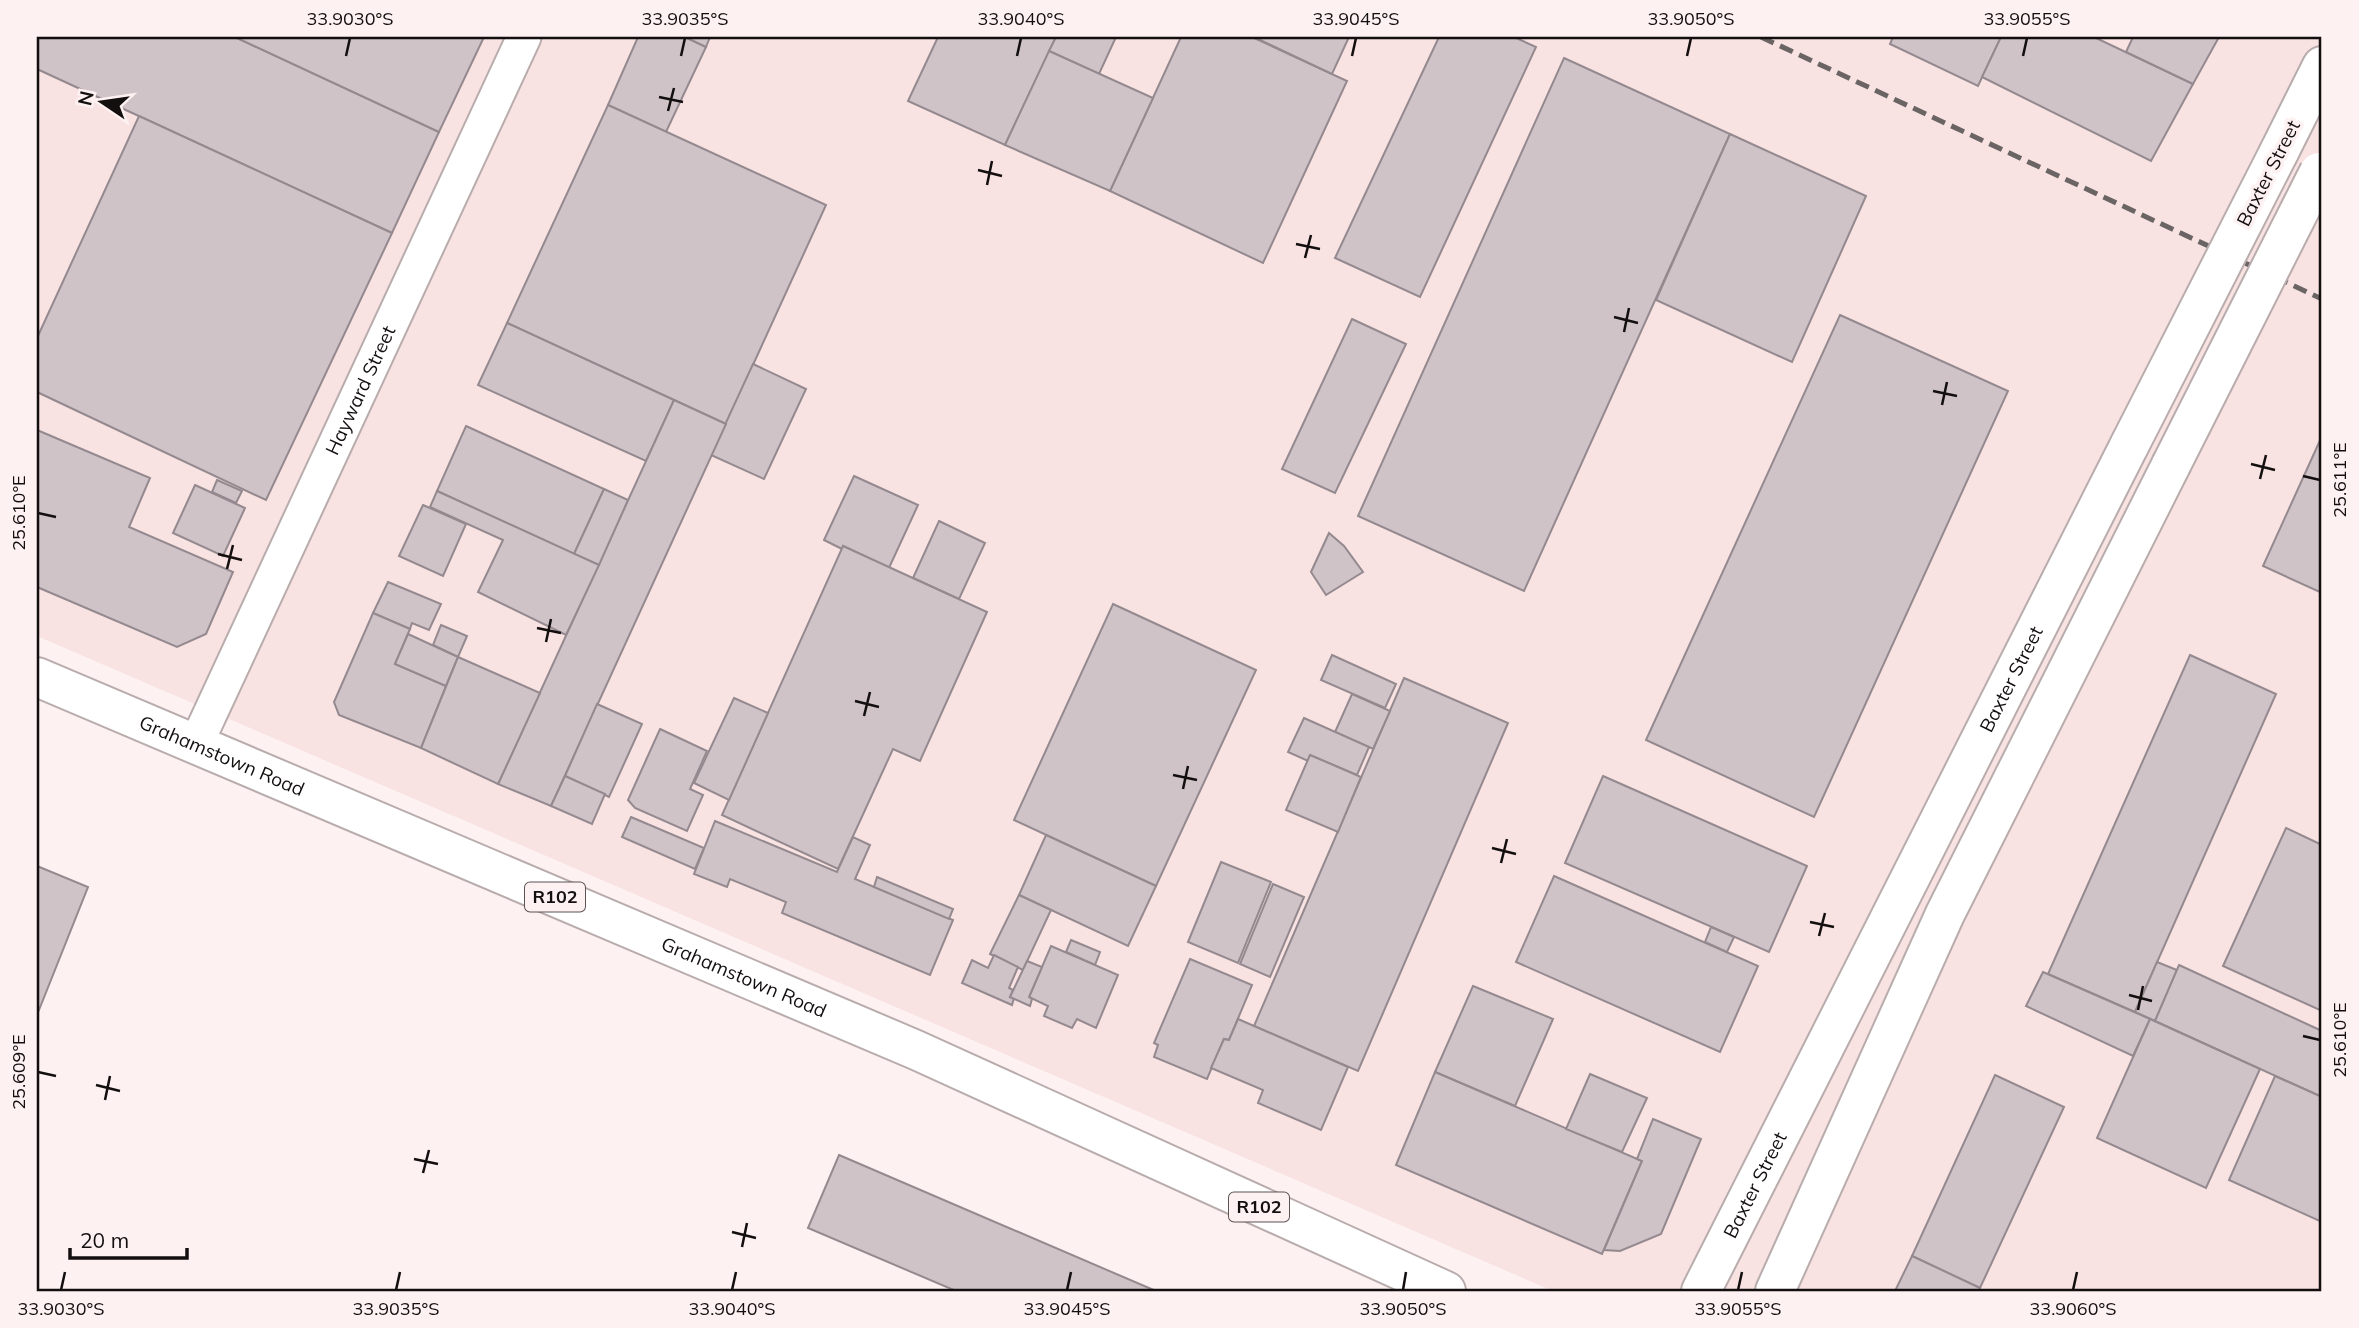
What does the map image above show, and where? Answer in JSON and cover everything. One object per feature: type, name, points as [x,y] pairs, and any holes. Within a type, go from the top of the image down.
[{"type":"main road","name":"Baxter Street","points":[[1701,1291],[2322,66]]},
{"type":"main road","points":[[1775,1291],[1945,914],[2321,169]]},
{"type":"main road","name":"Grahamstown Road","points":[[37,677],[916,1050],[1446,1291]]},
{"type":"street","name":"Hayward Street","points":[[197,744],[524,37]]},
{"type":"shaded area","points":[[37,37],[2322,37],[2322,1291],[1553,1291],[37,636]]},
{"type":"building","points":[[37,37],[235,37],[439,132],[392,233],[37,69]]},
{"type":"building","points":[[235,37],[484,37],[439,132]]},
{"type":"building","points":[[638,37],[685,37],[706,47],[666,132],[608,105]]},
{"type":"building","points":[[685,37],[710,37],[706,47]]},
{"type":"building","points":[[938,37],[1056,37],[1005,145],[908,101]]},
{"type":"building","points":[[1056,37],[1116,37],[1099,74],[1049,51]]},
{"type":"building","points":[[1181,37],[1252,37],[1347,81],[1263,263],[1110,191]]},
{"type":"building","points":[[1261,37],[1349,37],[1332,74],[1260,40]]},
{"type":"building","points":[[1439,37],[1514,37],[1536,47],[1420,297],[1335,258]]},
{"type":"building","points":[[1893,37],[2001,37],[1978,86],[1890,44]]},
{"type":"building","points":[[2001,37],[2094,37],[2193,84],[2151,161],[1982,77]]},
{"type":"building","points":[[2133,37],[2219,37],[2193,84],[2126,52]]},
{"type":"building","points":[[1049,51],[1153,98],[1110,191],[1005,145]]},
{"type":"building","points":[[1564,58],[1730,134],[1524,591],[1358,516]]},
{"type":"building","points":[[608,105],[826,205],[726,424],[507,323]]},
{"type":"building","points":[[139,116],[392,233],[266,500],[37,392],[37,338]]},
{"type":"building","points":[[1730,134],[1866,196],[1792,362],[1656,300]]},
{"type":"building","points":[[1840,315],[2008,391],[1814,817],[1646,740]]},
{"type":"building","points":[[1352,319],[1406,344],[1335,493],[1282,469]]},
{"type":"building","points":[[507,323],[674,400],[646,461],[478,385]]},
{"type":"building","points":[[753,364],[806,389],[764,479],[711,455]]},
{"type":"building","points":[[674,400],[726,424],[551,806],[498,784]]},
{"type":"building","points":[[466,426],[604,489],[574,554],[437,491]]},
{"type":"building","points":[[37,430],[150,478],[129,527],[233,572],[206,634],[177,647],[37,587]]},
{"type":"building","points":[[2322,436],[2322,593],[2263,566]]},
{"type":"building","points":[[854,476],[918,505],[889,568],[824,540]]},
{"type":"building","points":[[217,480],[242,491],[236,503],[212,492]]},
{"type":"building","points":[[195,485],[245,508],[223,556],[173,533]]},
{"type":"building","points":[[604,489],[628,500],[599,565],[574,554]]},
{"type":"building","points":[[437,491],[599,565],[566,635],[478,592],[503,540],[430,507]]},
{"type":"building","points":[[423,505],[466,524],[443,576],[399,556]]},
{"type":"building","points":[[939,521],[985,543],[959,599],[913,578]]},
{"type":"building","points":[[1329,533],[1344,546],[1363,572],[1326,595],[1311,572]]},
{"type":"building","points":[[843,546],[987,612],[920,761],[893,749],[838,869],[722,815]]},
{"type":"building","points":[[388,582],[441,604],[429,630],[412,623],[410,629],[373,613]]},
{"type":"building","points":[[1113,604],[1256,670],[1156,886],[1014,820]]},
{"type":"building","points":[[373,613],[410,629],[395,664],[446,686],[421,748],[339,715],[334,702]]},
{"type":"building","points":[[441,625],[467,636],[458,657],[433,645]]},
{"type":"building","points":[[408,634],[458,657],[446,686],[395,664]]},
{"type":"building","points":[[1332,655],[1396,684],[1385,708],[1321,680]]},
{"type":"building","points":[[2190,655],[2276,694],[2135,1012],[2048,974]]},
{"type":"building","points":[[458,657],[540,693],[498,784],[421,748]]},
{"type":"building","points":[[1404,678],[1508,723],[1358,1071],[1254,1026]]},
{"type":"building","points":[[1352,694],[1390,711],[1373,749],[1335,732]]},
{"type":"building","points":[[734,698],[768,713],[729,800],[694,783]]},
{"type":"building","points":[[597,704],[642,724],[609,797],[565,776]]},
{"type":"building","points":[[1304,718],[1369,747],[1357,775],[1310,755],[1308,761],[1288,752]]},
{"type":"building","points":[[660,729],[707,751],[690,789],[703,795],[687,831],[635,808],[628,800]]},
{"type":"building","points":[[1310,755],[1361,777],[1338,832],[1286,810]]},
{"type":"building","points":[[565,776],[605,794],[592,824],[551,806]]},
{"type":"building","points":[[1603,776],[1807,866],[1769,952],[1565,863]]},
{"type":"building","points":[[631,817],[704,848],[695,869],[622,837]]},
{"type":"building","points":[[715,821],[837,872],[853,837],[870,845],[855,879],[953,920],[930,975],[782,913],[786,902],[730,879],[727,887],[694,874]]},
{"type":"building","points":[[2286,828],[2322,845],[2322,1011],[2223,966]]},
{"type":"building","points":[[1046,835],[1156,886],[1128,946],[1019,895]]},
{"type":"building","points":[[1221,862],[1271,882],[1238,963],[1188,942]]},
{"type":"building","points":[[37,866],[88,887],[37,1015]]},
{"type":"building","points":[[1554,876],[1758,966],[1720,1052],[1516,962]]},
{"type":"building","points":[[877,877],[953,909],[949,919],[874,887]]},
{"type":"building","points":[[1273,884],[1304,897],[1270,977],[1240,964]]},
{"type":"building","points":[[1019,895],[1051,910],[1023,970],[990,954]]},
{"type":"building","points":[[1711,927],[1734,937],[1727,952],[1705,942]]},
{"type":"building","points":[[1071,940],[1100,952],[1095,965],[1066,952]]},
{"type":"building","points":[[1051,946],[1118,975],[1096,1028],[1077,1019],[1072,1028],[1044,1016],[1048,1006],[1029,997]]},
{"type":"building","points":[[994,955],[1018,967],[1009,988],[1013,990],[1010,997],[1014,998],[1012,1005],[962,983],[972,960],[988,968]]},
{"type":"building","points":[[1190,959],[1252,985],[1229,1040],[1224,1039],[1207,1079],[1154,1057],[1158,1045],[1154,1043]]},
{"type":"building","points":[[1027,961],[1042,967],[1029,997],[1032,999],[1030,1006],[1010,997]]},
{"type":"building","points":[[2157,962],[2177,970],[2155,1021],[2135,1012]]},
{"type":"building","points":[[2179,965],[2322,1031],[2322,1097],[2155,1021]]},
{"type":"building","points":[[2043,972],[2150,1019],[2133,1056],[2026,1006]]},
{"type":"building","points":[[1473,986],[1553,1019],[1515,1106],[1435,1072]]},
{"type":"building","points":[[1238,1019],[1348,1067],[1321,1130],[1258,1103],[1263,1090],[1211,1068],[1224,1039],[1229,1040]]},
{"type":"building","points":[[2150,1019],[2260,1069],[2206,1188],[2097,1138]]},
{"type":"building","points":[[1435,1072],[1642,1161],[1602,1254],[1396,1165]]},
{"type":"building","points":[[1590,1074],[1647,1098],[1622,1152],[1566,1129]]},
{"type":"building","points":[[1995,1075],[2064,1107],[1980,1288],[1912,1256]]},
{"type":"building","points":[[2275,1076],[2322,1097],[2322,1222],[2229,1180]]},
{"type":"building","points":[[1653,1119],[1701,1139],[1661,1234],[1620,1251],[1604,1250],[1642,1161],[1637,1159]]},
{"type":"building","points":[[839,1155],[1156,1291],[956,1291],[808,1228]]},
{"type":"building","points":[[1912,1256],[1980,1288],[1979,1291],[1895,1291]]},
{"type":"railway","points":[[1761,37],[2322,299]]}]
